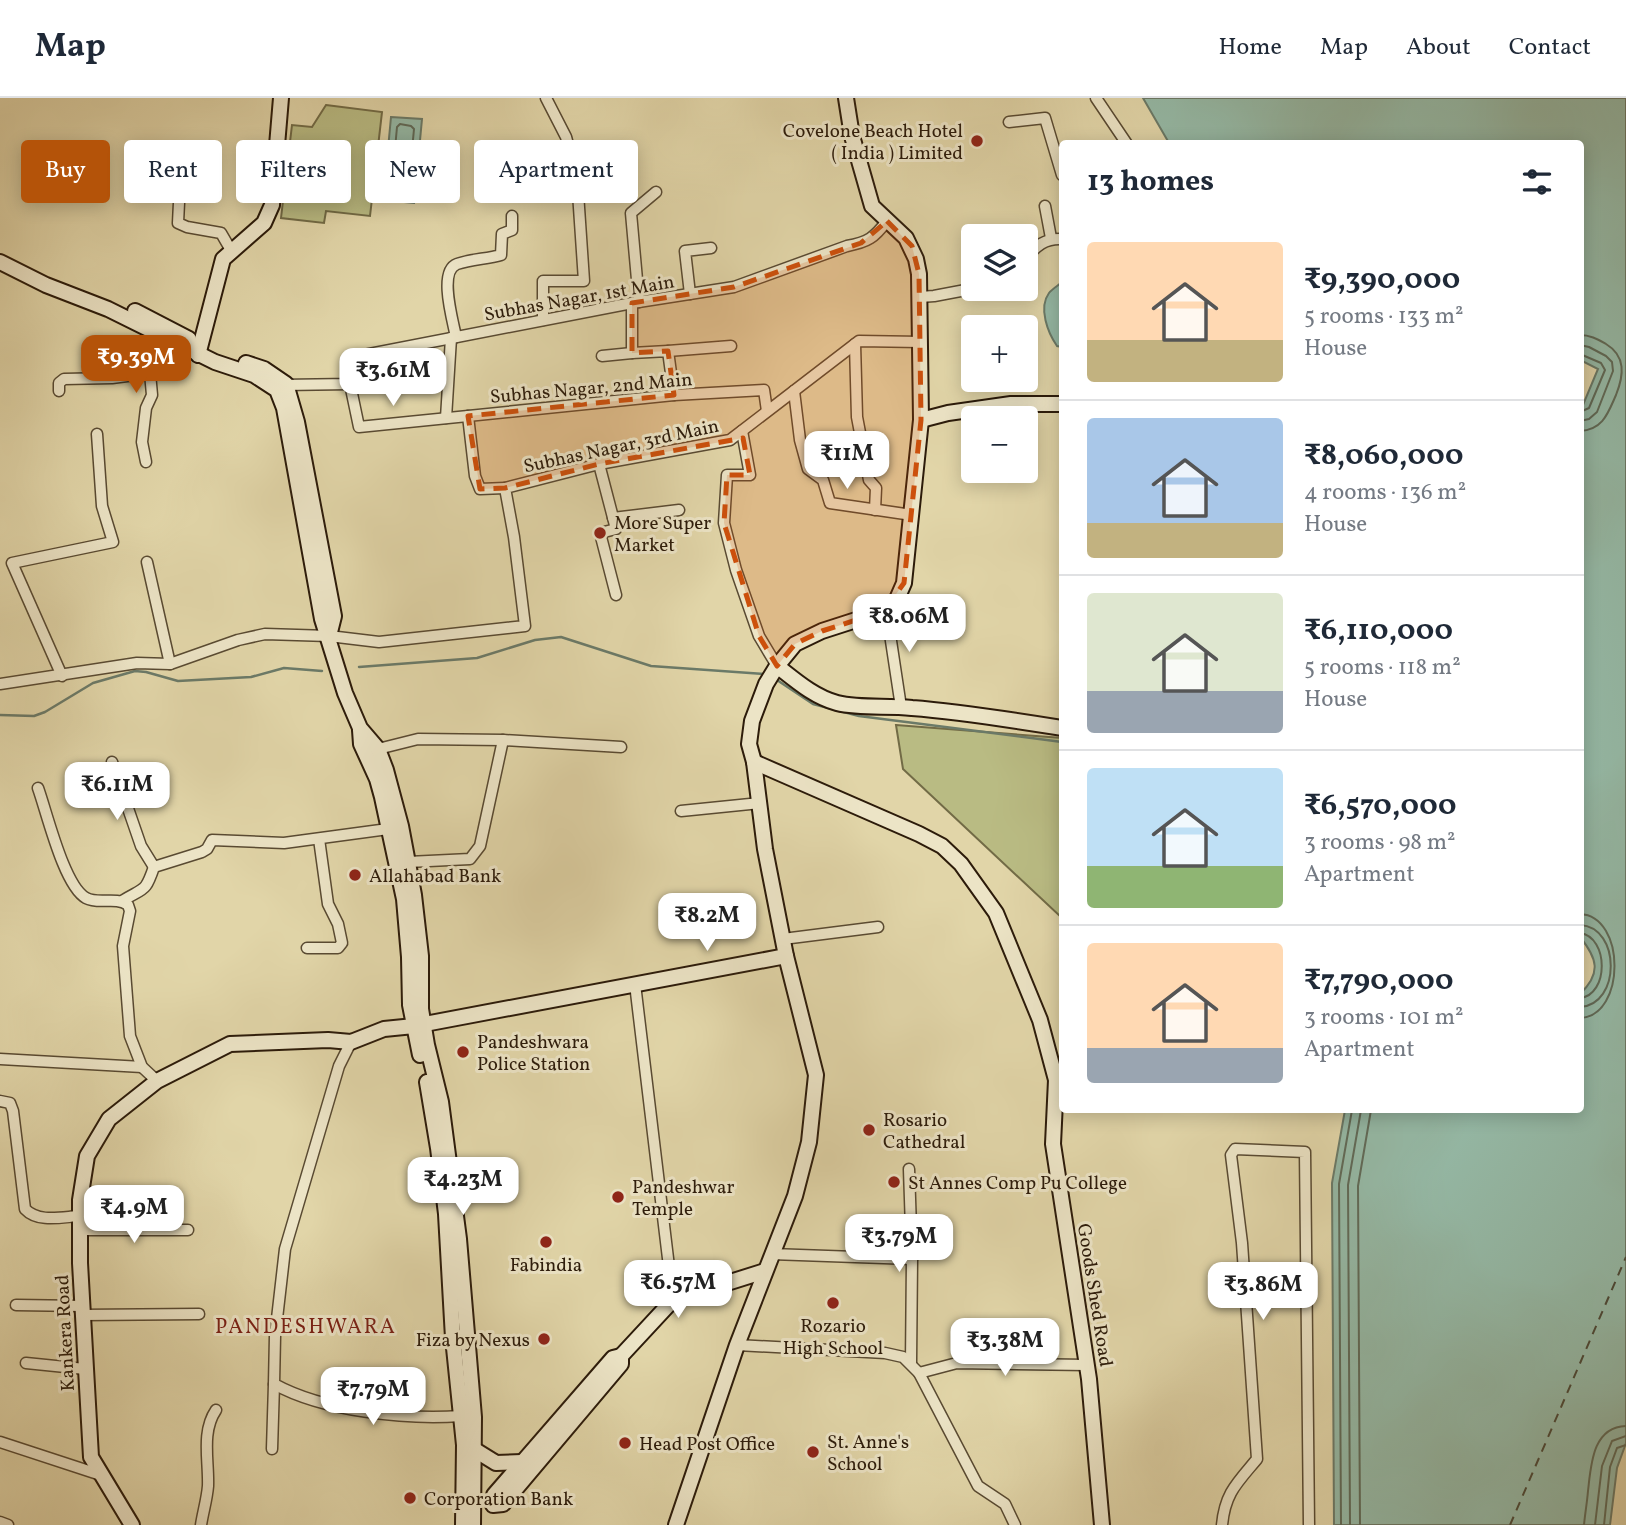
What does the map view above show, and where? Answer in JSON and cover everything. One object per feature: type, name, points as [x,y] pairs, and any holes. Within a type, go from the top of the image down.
[{"type":"main road","points":[[199,350],[223,260],[264,223],[272,205],[281,98]]},
{"type":"main road","points":[[676,1525],[737,1345],[795,1196],[809,1142],[816,1075],[786,956],[765,849],[754,762],[749,744],[754,713],[766,684],[796,645],[822,631],[884,611],[897,599],[904,583],[921,420],[919,274],[912,246],[872,206],[852,136],[846,98]]},
{"type":"main road","points":[[0,251],[55,279],[118,303],[199,350]]},
{"type":"main road","points":[[0,262],[46,285],[108,309],[167,339],[264,369],[281,387],[297,422],[334,616],[329,636],[338,676],[360,728],[362,744],[408,862],[419,928],[419,1024]]},
{"type":"main road","points":[[921,420],[948,413],[1011,404],[1059,404]]},
{"type":"main road","points":[[778,666],[811,692],[835,702],[877,708],[901,707],[965,713],[1059,728]]},
{"type":"main road","points":[[360,728],[378,749],[386,770],[408,930],[410,1006],[427,1045],[446,1214],[468,1521]]},
{"type":"main road","name":"Goods Shed Road","points":[[754,762],[942,846],[961,864],[996,913],[1041,1020],[1056,1080],[1054,1144],[1087,1365],[1102,1525]]},
{"type":"main road","points":[[351,1042],[384,1029],[786,956]]},
{"type":"main road","name":"Kankera Road","points":[[132,1525],[91,1457],[82,1311],[80,1223],[80,1200],[87,1156],[109,1119],[157,1081],[229,1044],[328,1040],[351,1042]]},
{"type":"main road","points":[[430,1077],[450,1162],[459,1239],[474,1417],[475,1450],[468,1521]]},
{"type":"main road","points":[[493,1505],[494,1495],[522,1462],[614,1358],[621,1356],[673,1300],[765,1271]]},
{"type":"main road","points":[[733,1282],[754,1301]]},
{"type":"main road","points":[[468,1521],[493,1505],[503,1504],[621,1364],[621,1356]]},
{"type":"main road","points":[[475,1450],[496,1463],[522,1462]]},
{"type":"street","points":[[543,320],[543,281],[584,281],[577,178],[566,137],[546,98]]},
{"type":"street","points":[[1096,98],[1124,140]]},
{"type":"street","points":[[1009,122],[1045,118],[1059,164]]},
{"type":"street","points":[[632,353],[636,302],[631,214],[656,192]]},
{"type":"street","points":[[179,203],[178,223],[221,233],[232,252]]},
{"type":"street","points":[[1045,206],[1051,238]]},
{"type":"street","points":[[446,418],[453,338],[447,283],[449,272],[456,264],[501,255],[502,234],[512,231],[512,216]]},
{"type":"street","name":"Subhas Nagar, 1st Main","points":[[350,384],[354,357],[636,302],[734,287],[861,243],[875,236],[887,221]]},
{"type":"street","points":[[1038,245],[1051,238],[1059,239]]},
{"type":"street","points":[[690,294],[685,251],[711,248]]},
{"type":"street","points":[[920,297],[961,291]]},
{"type":"street","points":[[146,462],[142,442],[146,408],[152,395],[150,373],[153,356],[167,339]]},
{"type":"street","points":[[875,510],[876,488],[869,480],[857,417],[855,344],[859,341],[921,342]]},
{"type":"street","name":"Subhas Nagar, 3rd Main","points":[[0,684],[137,663],[170,664],[238,640],[265,634],[329,636],[379,642],[525,626],[505,488],[598,464],[730,440],[855,344]]},
{"type":"street","points":[[602,356],[731,346]]},
{"type":"street","points":[[668,351],[674,395]]},
{"type":"street","points":[[59,391],[60,380],[113,378],[150,373]]},
{"type":"street","points":[[281,387],[350,384]]},
{"type":"street","name":"Subhas Nagar, 2nd Main","points":[[350,384],[359,427],[674,395],[764,390],[767,411]]},
{"type":"street","points":[[794,391],[800,440],[808,468],[823,480],[830,503],[912,515]]},
{"type":"street","points":[[468,416],[475,475],[481,489],[505,488]]},
{"type":"street","points":[[742,431],[750,475],[727,475],[724,523],[736,570],[759,636],[778,666]]},
{"type":"street","points":[[62,676],[12,563],[113,542],[102,506],[97,434]]},
{"type":"street","points":[[598,464],[616,529],[600,533],[616,595]]},
{"type":"street","points":[[613,518],[680,510]]},
{"type":"street","points":[[148,562],[170,664]]},
{"type":"street","points":[[884,611],[888,621],[901,707]]},
{"type":"street","points":[[378,749],[418,740],[503,740],[621,747]]},
{"type":"street","points":[[408,862],[470,859],[480,846],[503,740]]},
{"type":"street","points":[[38,788],[70,883],[86,898],[96,901],[122,901],[145,888],[151,881],[154,867],[141,846],[112,762]]},
{"type":"street","points":[[681,811],[760,803]]},
{"type":"street","points":[[154,867],[202,852],[208,849],[212,840],[284,843],[394,828]]},
{"type":"street","points":[[307,948],[338,948],[342,943],[338,924],[328,904],[319,839]]},
{"type":"street","points":[[122,901],[128,905],[130,911],[122,946],[131,1036],[142,1067],[157,1081]]},
{"type":"street","points":[[783,939],[878,927]]},
{"type":"street","points":[[635,984],[673,1300]]},
{"type":"street","points":[[272,1449],[275,1336],[285,1250],[339,1066],[351,1042]]},
{"type":"street","points":[[0,1059],[142,1067]]},
{"type":"street","points":[[0,1101],[10,1103],[13,1111],[25,1209],[30,1214],[80,1223],[188,1230]]},
{"type":"street","points":[[1222,1525],[1224,1504],[1232,1489],[1257,1459],[1242,1243],[1231,1155],[1235,1149],[1305,1152],[1309,1525]]},
{"type":"street","points":[[909,1169],[911,1363]]},
{"type":"street","points":[[771,1254],[912,1259]]},
{"type":"street","points":[[16,1305],[82,1311],[199,1314]]},
{"type":"street","points":[[737,1345],[885,1353],[903,1357],[919,1373],[978,1486],[1005,1504],[1015,1525]]},
{"type":"street","points":[[26,1363],[85,1369]]},
{"type":"street","points":[[919,1373],[957,1363],[1087,1365]]},
{"type":"street","points":[[274,1384],[290,1393],[320,1402],[404,1418],[461,1416]]},
{"type":"street","points":[[201,1525],[208,1486],[208,1431],[210,1419],[216,1410]]},
{"type":"street","points":[[0,1442],[104,1476]]},
{"type":"street","points":[[0,1522],[8,1525]]},
{"type":"highlighted area","points":[[887,221],[912,246],[919,274],[921,420],[904,583],[884,611],[822,631],[795,644],[777,666],[759,636],[724,523],[727,475],[750,475],[743,438],[599,464],[505,488],[480,489],[468,416],[674,395],[668,351],[632,353],[632,303],[734,287],[861,243]]},
{"type":"green space","points":[[326,105],[382,112],[379,140],[365,140],[365,203],[372,203],[370,216],[326,211],[324,223],[281,218],[283,203],[351,203],[351,140],[290,140],[292,125],[312,127]]},
{"type":"green space","points":[[896,725],[1059,738],[1059,915],[903,769]]},
{"type":"water","points":[[1143,98],[1626,98],[1626,1443],[1617,1468],[1610,1525],[1334,1525],[1332,1183],[1344,1113],[1584,1113],[1584,989],[1592,979],[1595,966],[1584,943],[1584,402],[1598,369],[1584,362],[1584,140],[1167,140]]},
{"type":"water","points":[[391,117],[422,119],[420,140],[389,140]]},
{"type":"water","points":[[1059,285],[1059,346],[1054,341],[1044,313],[1049,293]]},
{"type":"waterway","points":[[359,667],[477,658],[535,640],[561,637],[651,666],[764,674]]},
{"type":"waterway","points":[[0,715],[34,716],[93,683],[135,671],[178,681],[251,677],[284,668],[322,671]]},
{"type":"waterway","points":[[777,680],[813,704],[859,716],[1059,742]]},
{"type":"ferry route","points":[[1510,1525],[1626,1257]]},
{"type":"place","name":"Covelone Beach Hotel ( India ) Limited","points":[[977,141]]},
{"type":"place","name":"More Super Market","points":[[600,533]]},
{"type":"place","name":"Allahabad Bank","points":[[355,875]]},
{"type":"place","name":"Pandeshwara Police Station","points":[[463,1052]]},
{"type":"place","name":"Rosario Cathedral","points":[[869,1130]]},
{"type":"place","name":"St Annes Comp Pu College","points":[[894,1182]]},
{"type":"place","name":"Pandeshwar Temple","points":[[618,1197]]},
{"type":"place","name":"Fabindia","points":[[546,1242]]},
{"type":"place","name":"Rozario High School","points":[[833,1303]]},
{"type":"place","name":"Fiza by Nexus","points":[[544,1339]]},
{"type":"place","name":"Head Post Office","points":[[625,1443]]},
{"type":"place","name":"St. Anne's School","points":[[813,1452]]},
{"type":"place","name":"Corporation Bank","points":[[410,1498]]},
{"type":"district","name":"PANDESHWARA","points":[[306,1326]]}]
